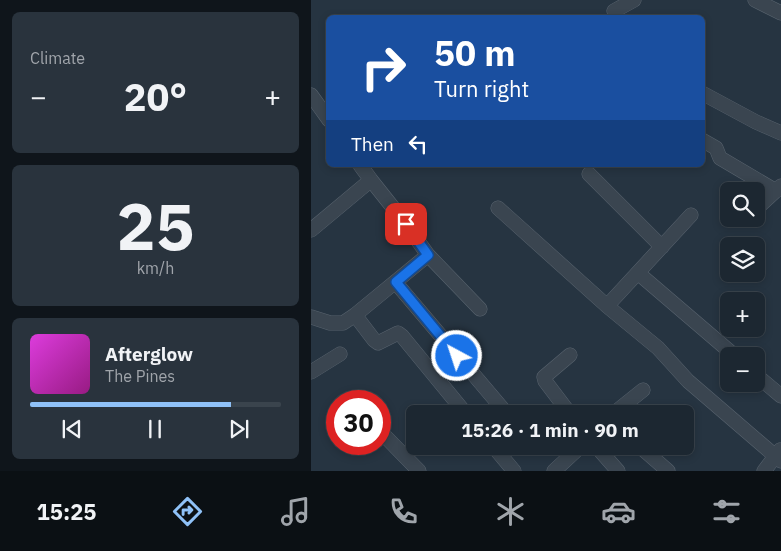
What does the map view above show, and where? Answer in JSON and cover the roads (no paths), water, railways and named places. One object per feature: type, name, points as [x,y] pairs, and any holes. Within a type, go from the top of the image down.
[{"type":"street","points":[[614,12],[634,0]]},
{"type":"street","points":[[761,1],[781,13]]},
{"type":"street","points":[[311,95],[326,116]]},
{"type":"street","points":[[705,95],[781,134]]},
{"type":"street","points":[[705,142],[716,148],[720,158],[778,188],[765,200]]},
{"type":"street","points":[[362,167],[428,255],[480,309]]},
{"type":"street","points":[[589,174],[662,247]]},
{"type":"street","points":[[311,230],[371,180]]},
{"type":"street","points":[[499,208],[607,306],[658,348],[688,381],[779,455],[765,471]]},
{"type":"street","points":[[607,306],[691,215]]},
{"type":"street","points":[[311,317],[329,323],[343,323],[428,255]]},
{"type":"street","points":[[639,273],[725,347]]},
{"type":"street","points":[[396,282],[499,405]]},
{"type":"street","points":[[355,315],[378,343],[399,333],[459,405]]},
{"type":"street","points":[[311,372],[340,354]]},
{"type":"street","points":[[563,405],[544,377],[570,355]]},
{"type":"street","points":[[765,383],[781,396]]},
{"type":"street","points":[[624,405],[643,390]]},
{"type":"street","points":[[391,442],[419,471]]},
{"type":"street","points":[[503,455],[514,471]]},
{"type":"street","points":[[554,471],[571,455]]},
{"type":"street","points":[[604,455],[618,471]]},
{"type":"street","points":[[650,455],[668,471]]}]
